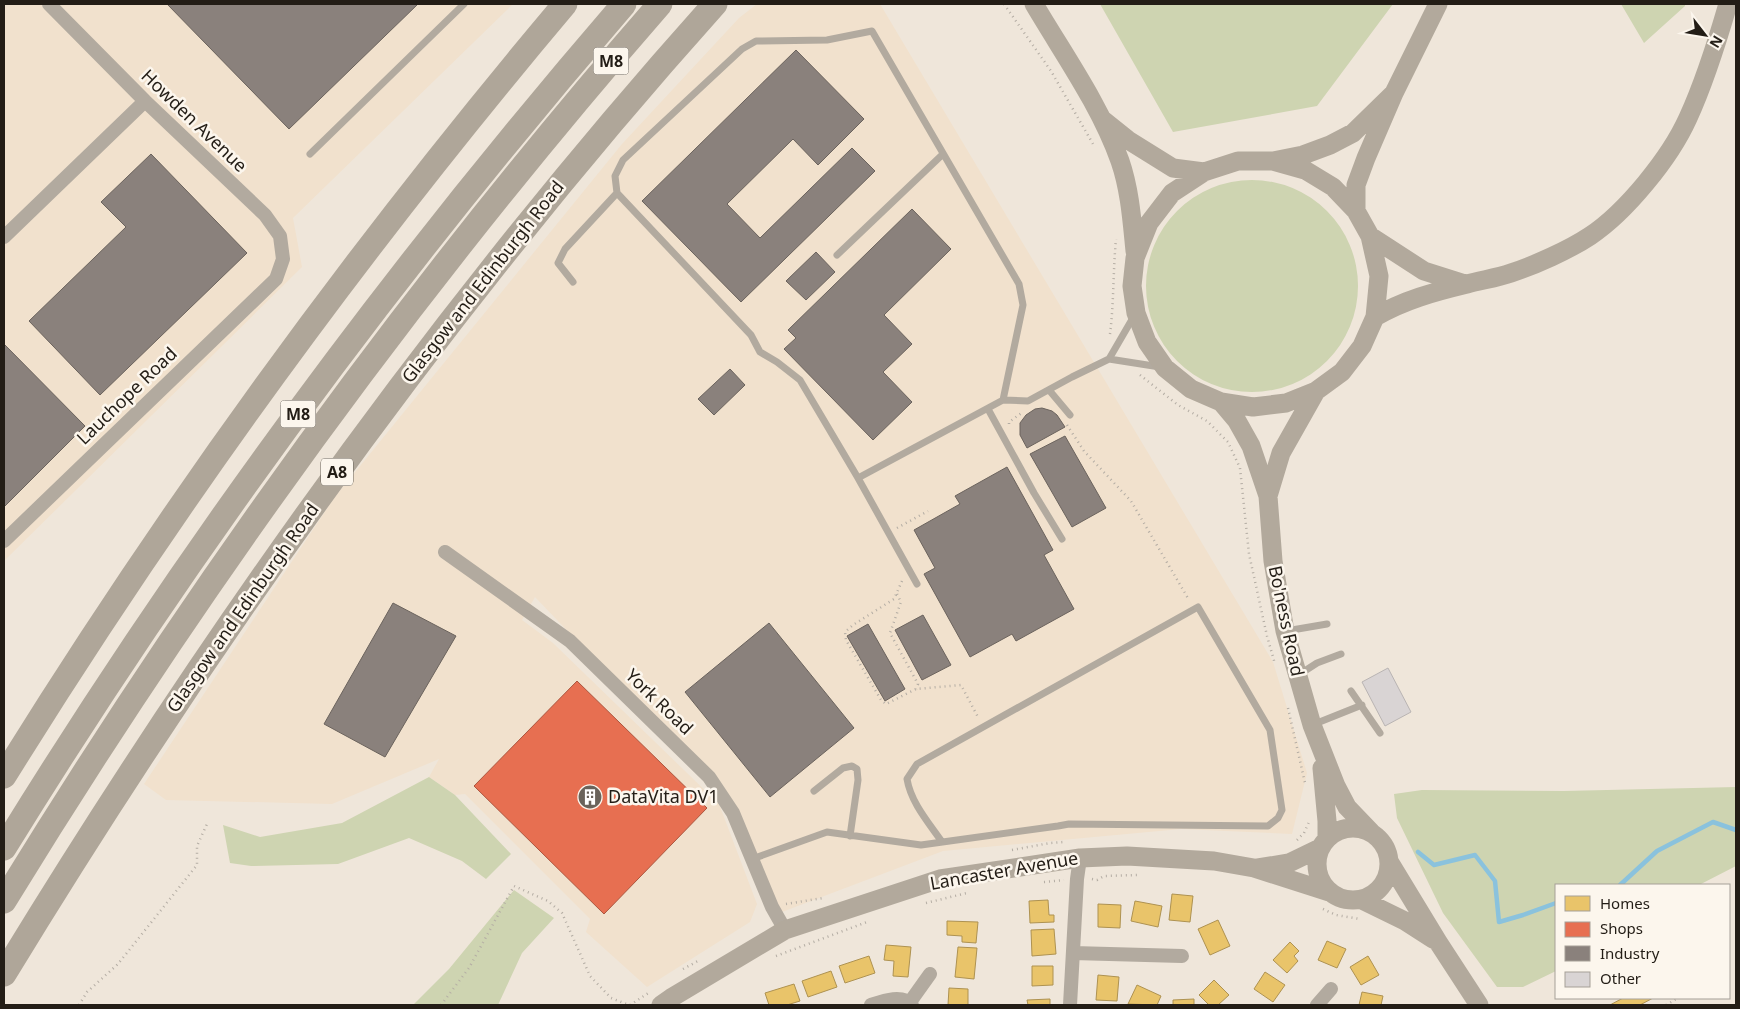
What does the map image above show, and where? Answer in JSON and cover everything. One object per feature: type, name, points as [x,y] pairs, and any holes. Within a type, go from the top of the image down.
[{"type":"highway","points":[[4,776],[131,579],[271,379],[394,214],[565,4]]},
{"type":"highway","name":"M8","points":[[4,848],[123,662],[238,496],[313,393],[447,219],[543,99],[624,4]]},
{"type":"highway","name":"M8","points":[[4,901],[153,667],[249,527],[328,417],[471,230],[562,118],[660,4]]},
{"type":"highway","name":"Glasgow and Edinburgh Road","points":[[4,974],[139,759],[241,606],[396,392],[505,253],[618,114],[715,4]]},
{"type":"main road","points":[[1034,4],[1102,119],[1120,162],[1132,210],[1135,258],[1132,286],[1136,314],[1147,342],[1165,368],[1191,389],[1221,402],[1254,407],[1286,403],[1316,391],[1342,372],[1362,346],[1375,317],[1379,276],[1370,236],[1356,212],[1333,187],[1305,170],[1273,161]]},
{"type":"main road","points":[[1356,212],[1356,184],[1366,158],[1394,93],[1438,4]]},
{"type":"main road","points":[[1375,317],[1394,305],[1417,297],[1510,274],[1550,257],[1590,236],[1628,204],[1662,161],[1687,119],[1711,62],[1728,4]]},
{"type":"main road","points":[[1135,258],[1149,223],[1172,193],[1204,172],[1238,161],[1273,161],[1303,155],[1330,145],[1353,133],[1394,93]]},
{"type":"main road","points":[[1102,119],[1128,140],[1173,168],[1204,172]]},
{"type":"main road","points":[[1370,236],[1424,271],[1465,284]]},
{"type":"main road","name":"Bo'ness Road","points":[[1268,496],[1281,453],[1316,391]]},
{"type":"main road","name":"Bo'ness Road","points":[[1221,402],[1237,422],[1251,446],[1268,496],[1273,561],[1285,631],[1318,743],[1347,807],[1371,832]]},
{"type":"main road","name":"Bo'ness Road","points":[[1318,743],[1327,811],[1323,843]]},
{"type":"main road","points":[[1362,900],[1373,895],[1382,886],[1388,875],[1390,863],[1388,851],[1381,839],[1371,832],[1360,828],[1348,828],[1336,832],[1323,843],[1317,860],[1317,872],[1329,892],[1339,898],[1362,900],[1405,921],[1438,942]]},
{"type":"main road","name":"Lancaster Avenue","points":[[1254,868],[1289,863],[1323,843]]},
{"type":"main road","name":"Lancaster Avenue","points":[[658,997],[670,998],[785,930],[940,879],[1080,858],[1127,856],[1204,861],[1254,868],[1329,892]]},
{"type":"main road","points":[[1390,863],[1479,1005]]},
{"type":"street","name":"Howden Avenue","points":[[49,4],[145,101],[265,216],[280,236],[283,259],[276,278]]},
{"type":"street","points":[[4,237],[145,101]]},
{"type":"street","name":"Lauchope Road","points":[[4,541],[276,278]]},
{"type":"street","name":"York Road","points":[[445,552],[570,641],[709,778],[733,813],[772,907],[785,930]]},
{"type":"street","points":[[1070,1005],[1080,858]]},
{"type":"street","points":[[1073,953],[1182,956]]},
{"type":"street","points":[[872,1005],[885,1000],[898,1000],[911,1004],[930,974]]},
{"type":"street","points":[[1317,1005],[1331,989]]},
{"type":"lane","points":[[310,154],[464,4]]},
{"type":"lane","points":[[917,584],[858,478],[800,380],[777,362],[760,352],[751,335],[617,193],[615,176],[623,160],[742,49],[756,41],[827,40],[872,31],[1019,284],[1023,305],[1004,400]]},
{"type":"lane","points":[[837,255],[943,154]]},
{"type":"lane","points":[[574,282],[558,263],[565,249],[617,193]]},
{"type":"lane","points":[[858,478],[1004,400],[1028,401],[1109,359],[1136,314]]},
{"type":"lane","points":[[1109,359],[1165,368]]},
{"type":"lane","points":[[1049,390],[1070,415]]},
{"type":"lane","points":[[988,409],[1034,493],[1062,539]]},
{"type":"lane","points":[[752,859],[827,832],[920,845],[942,842],[1069,824],[1268,826],[1278,818],[1282,810],[1270,730],[1198,607],[917,764],[907,779],[908,789],[942,842]]},
{"type":"lane","points":[[1285,631],[1327,624]]},
{"type":"lane","points":[[1298,676],[1318,662],[1341,654]]},
{"type":"lane","points":[[1351,691],[1380,733]]},
{"type":"lane","points":[[1312,725],[1362,705]]},
{"type":"lane","points":[[814,791],[842,768],[852,766],[857,769],[858,780],[850,836]]},
{"type":"path","points":[[1004,4],[1051,71],[1095,146]]},
{"type":"path","points":[[1116,235],[1110,340],[1118,344]]},
{"type":"path","points":[[1128,362],[1126,372],[1138,374],[1178,405],[1207,421],[1228,442],[1240,468],[1249,554],[1267,636],[1278,671]]},
{"type":"path","points":[[1012,430],[1008,422],[1026,410]]},
{"type":"path","points":[[1066,423],[1084,451],[1131,501],[1194,610]]},
{"type":"path","points":[[888,533],[928,511]]},
{"type":"path","points":[[903,580],[894,599],[853,625],[845,632],[846,640],[881,700],[886,704],[916,689],[961,685],[984,727]]},
{"type":"path","points":[[896,594],[901,602],[890,634],[918,684],[916,689]]},
{"type":"path","points":[[1288,708],[1305,783]]},
{"type":"path","points":[[1292,844],[1304,832],[1310,821]]},
{"type":"path","points":[[79,1005],[87,992],[118,964],[196,865],[197,846],[207,824]]},
{"type":"path","points":[[1003,851],[1050,843],[1069,842]]},
{"type":"path","points":[[441,1005],[469,968],[514,886],[548,902],[562,912],[590,976],[611,998],[630,1005],[658,997]]},
{"type":"path","points":[[772,907],[830,898]]},
{"type":"path","points":[[683,970],[698,961]]},
{"type":"shaded area","points":[[4,4],[513,4],[293,218],[302,267],[4,561]]},
{"type":"shaded area","points":[[757,4],[880,4],[1273,662],[1307,773],[1292,834],[1181,829],[943,851],[782,912],[724,794],[535,597],[522,620],[553,643],[719,804],[757,904],[750,922],[647,987],[586,932],[590,919],[465,794],[455,795],[429,777],[439,759],[332,804],[166,800],[144,784],[334,498],[622,144],[739,18]]},
{"type":"green space","points":[[1100,4],[1393,4],[1317,106],[1173,132]]},
{"type":"green space","points":[[1621,4],[1685,4],[1685,6],[1644,43]]},
{"type":"green space","points":[[1252,180],[1273,182],[1292,188],[1311,198],[1327,211],[1340,227],[1350,246],[1356,265],[1358,286],[1356,307],[1350,326],[1340,345],[1327,361],[1311,374],[1292,384],[1273,390],[1252,392],[1231,390],[1212,384],[1193,374],[1177,361],[1164,345],[1154,326],[1148,307],[1146,286],[1148,265],[1154,246],[1164,227],[1177,211],[1193,198],[1212,188],[1231,182]]},
{"type":"green space","points":[[429,777],[455,795],[511,854],[486,879],[462,861],[409,838],[338,864],[251,866],[230,863],[223,825],[260,837],[342,823]]},
{"type":"green space","points":[[1736,787],[1736,866],[1701,884],[1555,884],[1555,971],[1523,987],[1497,987],[1443,913],[1397,818],[1394,794],[1422,790],[1564,791]]},
{"type":"green space","points":[[514,890],[554,918],[522,953],[498,1005],[413,1005],[449,969]]},
{"type":"building: Homes","points":[[1172,894],[1193,896],[1190,922],[1169,920]]},
{"type":"building: Homes","points":[[1048,900],[1049,915],[1054,915],[1054,922],[1030,923],[1029,901]]},
{"type":"building: Homes","points":[[1135,901],[1162,906],[1158,927],[1131,921]]},
{"type":"building: Homes","points":[[1098,904],[1121,905],[1120,928],[1098,927]]},
{"type":"building: Homes","points":[[1218,920],[1230,946],[1210,955],[1198,929]]},
{"type":"building: Homes","points":[[947,921],[978,922],[976,943],[962,942],[962,936],[947,935]]},
{"type":"building: Homes","points":[[1054,929],[1056,954],[1032,956],[1031,930]]},
{"type":"building: Homes","points":[[1327,941],[1346,949],[1337,968],[1318,960]]},
{"type":"building: Homes","points":[[1290,942],[1299,951],[1294,956],[1298,961],[1287,973],[1273,960]]},
{"type":"building: Homes","points":[[886,945],[911,947],[908,977],[893,976],[894,961],[884,960]]},
{"type":"building: Homes","points":[[958,947],[977,948],[974,979],[955,977]]},
{"type":"building: Homes","points":[[869,956],[875,973],[845,983],[839,966]]},
{"type":"building: Homes","points":[[1368,956],[1379,975],[1361,985],[1350,967]]},
{"type":"building: Homes","points":[[1032,966],[1053,966],[1053,985],[1032,986]]},
{"type":"building: Homes","points":[[831,971],[837,987],[808,997],[802,981]]},
{"type":"building: Homes","points":[[1265,972],[1285,985],[1273,1002],[1254,989]]},
{"type":"building: Homes","points":[[1098,975],[1119,977],[1117,1001],[1096,1000]]},
{"type":"building: Homes","points":[[1214,980],[1229,995],[1218,1005],[1209,1005],[1199,995]]},
{"type":"building: Homes","points":[[794,984],[800,1001],[787,1005],[769,1005],[765,993]]},
{"type":"building: Homes","points":[[1137,985],[1161,996],[1157,1005],[1128,1004]]},
{"type":"building: Homes","points":[[949,988],[968,989],[968,1005],[948,1005]]},
{"type":"building: Homes","points":[[1362,992],[1383,996],[1381,1005],[1359,1005]]},
{"type":"building: Homes","points":[[1050,999],[1050,1005],[1028,1005],[1027,1000]]},
{"type":"building: Homes","points":[[1194,999],[1194,1005],[1173,1005],[1173,1000]]},
{"type":"building: Homes","points":[[1621,999],[1651,999],[1640,1005],[1610,1005]]},
{"type":"building: Shops","name":"DataVita DV1","points":[[577,681],[707,808],[604,914],[474,786]]},
{"type":"building: Industry","points":[[167,4],[418,4],[289,129]]},
{"type":"building: Industry","points":[[796,50],[864,119],[818,165],[793,139],[727,204],[760,238],[852,148],[875,171],[741,302],[642,201]]},
{"type":"building: Industry","points":[[151,154],[247,253],[100,395],[29,321],[126,227],[101,202]]},
{"type":"building: Industry","points":[[912,209],[951,249],[884,315],[912,344],[883,372],[912,402],[873,440],[784,349],[796,338],[788,330]]},
{"type":"building: Industry","points":[[816,252],[835,272],[806,300],[786,281]]},
{"type":"building: Industry","points":[[4,344],[85,426],[4,507]]},
{"type":"building: Industry","points":[[730,369],[745,385],[714,415],[698,399]]},
{"type":"building: Industry","points":[[1042,408],[1052,411],[1057,415],[1065,427],[1027,448],[1020,435],[1020,423],[1026,415],[1035,409]]},
{"type":"building: Industry","points":[[1065,436],[1106,508],[1072,527],[1030,454]]},
{"type":"building: Industry","points":[[1007,467],[1053,550],[1044,555],[1074,609],[1016,641],[1012,634],[970,657],[924,574],[935,568],[914,530],[960,504],[955,496]]},
{"type":"building: Industry","points":[[393,603],[456,636],[385,757],[324,724]]},
{"type":"building: Industry","points":[[923,615],[951,665],[922,680],[895,630]]},
{"type":"building: Industry","points":[[769,623],[854,728],[770,797],[685,692]]},
{"type":"building: Industry","points":[[868,624],[905,689],[885,701],[847,636]]},
{"type":"building: Other","points":[[1388,668],[1411,712],[1385,726],[1362,682]]},
{"type":"waterway","points":[[1621,884],[1657,851],[1713,822],[1736,830]]},
{"type":"waterway","points":[[1418,852],[1434,865],[1475,855],[1495,881],[1499,922],[1555,903]]},
{"type":"place","name":"DataVita DV1","points":[[590,797]]}]
